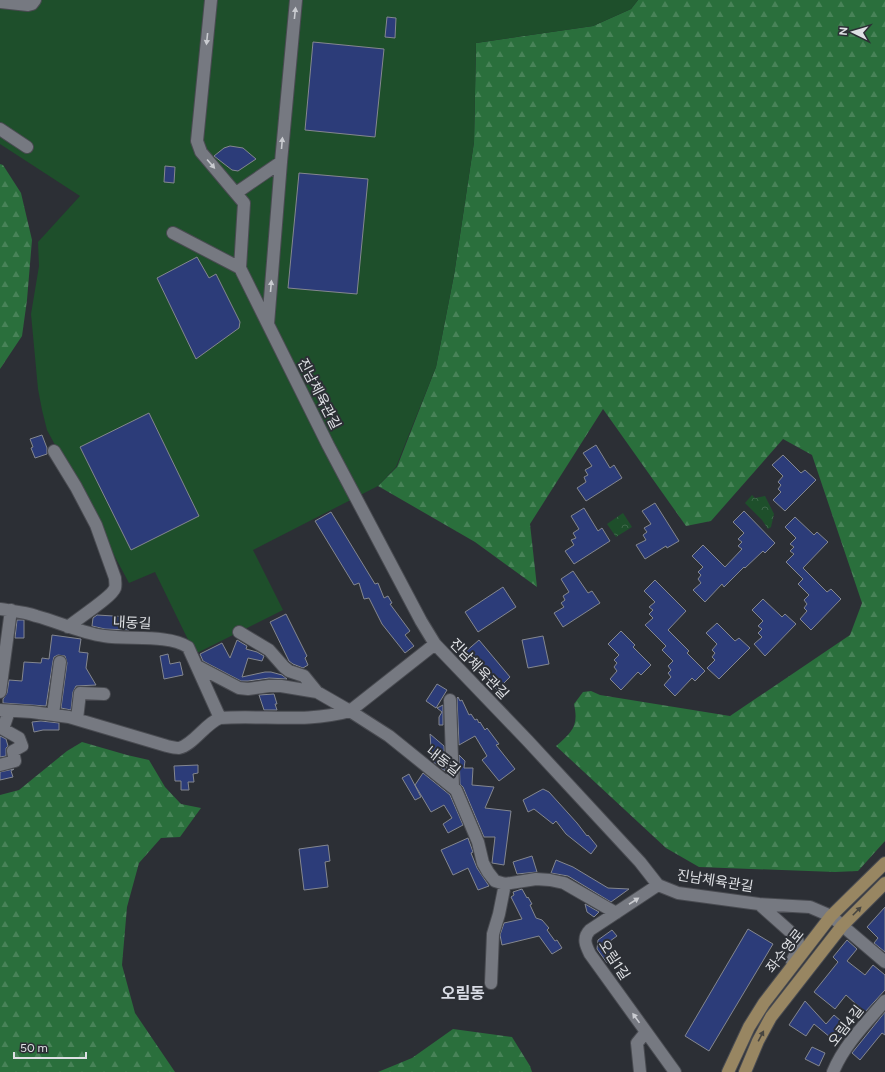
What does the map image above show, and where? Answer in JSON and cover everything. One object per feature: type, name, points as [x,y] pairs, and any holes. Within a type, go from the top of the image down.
[{"type":"main road","name":"좌수영로","points":[[728,1072],[749,1027],[764,1003],[831,916],[885,863]]},
{"type":"main road","points":[[745,1072],[758,1041],[771,1017],[842,926],[885,883]]},
{"type":"street","points":[[0,2],[28,5],[32,4],[35,0]]},
{"type":"street","points":[[173,233],[240,268],[244,203],[201,152],[197,141],[211,0]]},
{"type":"street","points":[[268,325],[296,0]]},
{"type":"street","points":[[0,129],[27,147]]},
{"type":"street","points":[[236,193],[281,162]]},
{"type":"street","name":"진남체육관길","points":[[240,268],[332,452],[421,621],[435,644],[534,747],[640,862],[658,885],[678,893],[759,904],[810,907],[831,916],[885,962]]},
{"type":"street","points":[[54,451],[76,487],[96,526],[115,578],[115,588],[113,591],[104,600],[68,626]]},
{"type":"street","points":[[0,692],[6,610]]},
{"type":"street","name":"내동길","points":[[6,610],[37,616],[102,636],[180,642],[188,647],[220,718]]},
{"type":"street","points":[[239,632],[269,650],[289,671],[304,676],[317,692]]},
{"type":"street","points":[[0,765],[15,761],[13,751],[22,746],[19,738],[3,729],[4,711],[53,714],[77,719],[178,748],[190,741],[214,720],[220,718],[318,717],[338,715],[350,711],[435,644]]},
{"type":"street","points":[[53,714],[60,662]]},
{"type":"street","points":[[197,666],[243,690],[269,686],[281,686],[317,692]]},
{"type":"street","name":"내동길","points":[[317,692],[389,736],[453,787],[459,794],[478,842],[485,868],[495,881],[505,884]]},
{"type":"street","points":[[77,719],[80,693],[104,694]]},
{"type":"street","points":[[450,700],[453,787]]},
{"type":"street","points":[[491,983],[494,934],[505,884],[536,879],[564,883],[616,913]]},
{"type":"street","name":"오림1길","points":[[658,885],[590,930],[587,933],[585,942],[590,954],[675,1072]]},
{"type":"street","points":[[759,904],[797,938],[799,948],[764,1003]]},
{"type":"street","name":"오림4길","points":[[833,1072],[845,1049],[885,1001]]},
{"type":"street","points":[[640,1072],[637,1043],[646,1032]]},
{"type":"green space","points":[[0,0],[638,0],[631,9],[593,26],[476,43],[474,142],[454,275],[436,367],[396,467],[378,486],[253,550],[283,610],[195,654],[155,572],[129,583],[47,430],[38,389],[31,314],[39,266],[38,242],[80,196],[0,144]]},
{"type":"green space","points":[[638,0],[885,0],[885,841],[858,871],[835,872],[699,867],[666,848],[556,746],[573,728],[576,718],[574,704],[583,692],[591,691],[600,695],[730,716],[850,635],[862,603],[812,455],[783,439],[711,521],[686,526],[603,409],[530,524],[537,587],[475,542],[378,486],[397,467],[436,367],[454,275],[474,142],[476,43],[593,26],[631,9]]},
{"type":"green space","points":[[0,164],[3,165],[21,193],[32,240],[27,300],[22,336],[0,369]]},
{"type":"green space","points":[[752,495],[755,498],[765,496],[774,514],[771,527],[768,529],[762,520],[745,503]]},
{"type":"green space","points":[[623,513],[632,527],[616,537],[607,524]]},
{"type":"green space","points":[[82,742],[149,760],[165,787],[181,804],[201,808],[180,837],[161,838],[139,863],[127,907],[122,965],[135,1013],[175,1072],[0,1072],[0,795],[19,790],[67,751]]},
{"type":"green space","points":[[453,1029],[512,1037],[530,1066],[532,1072],[378,1072],[412,1058]]},
{"type":"building","points":[[387,17],[396,18],[395,38],[385,37]]},
{"type":"building","points":[[313,42],[384,49],[375,137],[305,130]]},
{"type":"building","points":[[230,146],[243,148],[256,159],[238,171],[232,170],[214,156],[224,148]]},
{"type":"building","points":[[165,166],[175,167],[174,183],[164,182]]},
{"type":"building","points":[[299,173],[368,179],[357,294],[288,288]]},
{"type":"building","points":[[197,257],[209,278],[216,274],[240,322],[239,328],[196,359],[157,278]]},
{"type":"building","points":[[149,413],[199,516],[131,550],[80,447]]},
{"type":"building","points":[[42,435],[47,448],[47,454],[35,458],[31,448],[33,447],[30,439]]},
{"type":"building","points":[[596,445],[610,468],[614,465],[622,478],[586,501],[577,488],[586,482],[584,477],[588,475],[585,470],[592,466],[583,453]]},
{"type":"building","points":[[783,455],[801,473],[805,470],[816,480],[785,511],[773,500],[781,492],[778,489],[781,485],[778,482],[783,476],[772,465]]},
{"type":"building","points":[[655,503],[679,541],[667,548],[666,546],[645,559],[636,545],[646,540],[643,535],[647,532],[644,528],[651,524],[642,511]]},
{"type":"building","points":[[584,508],[598,531],[602,528],[610,541],[574,564],[565,551],[574,545],[571,540],[576,538],[573,533],[579,529],[571,516]]},
{"type":"building","points":[[744,511],[775,543],[765,553],[763,551],[745,568],[744,567],[724,587],[722,584],[705,602],[693,590],[701,583],[698,579],[701,575],[698,572],[703,567],[692,556],[703,545],[725,567],[742,549],[738,546],[742,542],[738,539],[744,533],[733,522]]},
{"type":"building","points":[[331,512],[375,584],[378,583],[384,598],[388,596],[392,603],[390,604],[410,631],[405,635],[414,646],[405,653],[382,624],[369,598],[364,599],[359,583],[354,585],[315,521]]},
{"type":"building","points":[[795,517],[814,535],[817,532],[828,542],[803,568],[827,592],[831,589],[841,599],[811,630],[800,619],[807,611],[804,608],[807,604],[804,600],[809,595],[798,584],[803,579],[786,562],[794,554],[790,551],[794,547],[790,544],[796,538],[785,527]]},
{"type":"building","points":[[573,571],[588,593],[592,591],[600,603],[563,627],[554,613],[564,607],[561,603],[565,600],[563,596],[569,592],[561,579]]},
{"type":"building","points":[[655,580],[686,611],[668,630],[689,651],[687,653],[705,671],[695,681],[692,678],[675,696],[664,685],[671,677],[668,673],[671,670],[668,666],[673,661],[662,650],[666,646],[645,625],[653,618],[649,614],[653,610],[649,607],[655,602],[644,591]]},
{"type":"building","points":[[503,587],[516,607],[478,632],[465,612]]},
{"type":"building","points":[[763,599],[782,617],[785,614],[796,624],[765,656],[754,644],[762,637],[758,633],[762,629],[758,626],[763,621],[752,610]]},
{"type":"building","points":[[286,614],[307,656],[305,658],[308,665],[303,668],[289,661],[270,622]]},
{"type":"building","points":[[97,615],[130,617],[129,630],[105,629],[92,626],[93,618]]},
{"type":"building","points":[[17,620],[24,620],[24,638],[15,638]]},
{"type":"building","points":[[717,623],[735,641],[739,638],[750,648],[719,679],[707,668],[715,660],[712,657],[715,653],[712,650],[717,644],[706,633]]},
{"type":"building","points":[[621,631],[635,645],[633,647],[651,665],[641,675],[638,672],[621,690],[610,679],[617,671],[614,667],[617,663],[614,660],[619,655],[608,644]]},
{"type":"building","points":[[52,635],[81,639],[79,652],[88,653],[86,668],[96,685],[76,686],[73,692],[71,710],[61,708],[67,663],[65,656],[58,655],[54,657],[53,661],[46,706],[3,703],[3,699],[7,693],[9,680],[22,681],[24,662],[41,663],[42,658],[49,659]]},
{"type":"building","points":[[543,636],[549,664],[528,668],[522,640]]},
{"type":"building","points":[[237,640],[247,646],[246,649],[264,656],[262,661],[248,658],[242,677],[271,672],[282,675],[287,679],[269,678],[241,681],[203,661],[200,654],[222,643],[230,658]]},
{"type":"building","points":[[479,640],[510,677],[497,690],[464,653]]},
{"type":"building","points":[[168,654],[170,664],[180,662],[183,675],[164,679],[160,656]]},
{"type":"building","points":[[437,684],[447,690],[436,708],[426,701]]},
{"type":"building","points":[[274,694],[277,710],[264,710],[259,695]]},
{"type":"building","points":[[458,697],[460,701],[462,700],[469,715],[471,714],[475,720],[477,719],[485,730],[487,728],[499,744],[496,745],[515,769],[499,781],[482,760],[487,756],[475,736],[459,745]]},
{"type":"building","points":[[443,705],[443,725],[439,725],[439,717],[442,712],[437,708]]},
{"type":"building","points":[[41,721],[59,723],[59,730],[43,730],[34,732],[32,722]]},
{"type":"building","points":[[430,734],[444,746],[445,771],[432,761]]},
{"type":"building","points":[[0,736],[6,739],[8,746],[6,748],[6,756],[0,757]]},
{"type":"building","points":[[459,755],[465,761],[464,768],[473,768],[472,785],[494,787],[485,808],[511,811],[504,865],[492,863],[495,837],[484,837],[463,787],[460,784]]},
{"type":"building","points":[[198,765],[198,773],[193,774],[194,782],[188,782],[189,790],[181,790],[181,781],[175,781],[174,766]]},
{"type":"building","points":[[14,769],[11,771],[13,777],[0,780],[0,772]]},
{"type":"building","points":[[423,773],[450,795],[463,825],[448,833],[443,824],[452,818],[444,805],[431,812],[415,785]]},
{"type":"building","points":[[409,774],[421,797],[415,800],[402,778]]},
{"type":"building","points":[[543,789],[549,792],[597,846],[591,854],[566,834],[556,821],[553,824],[534,809],[528,812],[523,800]]},
{"type":"building","points":[[468,838],[473,852],[471,853],[477,868],[489,886],[478,890],[468,868],[453,875],[441,850]]},
{"type":"building","points":[[328,845],[330,861],[325,862],[328,887],[304,890],[299,849]]},
{"type":"building","points":[[532,856],[537,872],[517,874],[513,862]]},
{"type":"building","points":[[556,860],[573,867],[608,888],[629,889],[611,902],[568,876],[551,873]]},
{"type":"building","points":[[522,889],[532,904],[530,905],[536,918],[542,920],[549,928],[547,930],[555,941],[557,940],[562,948],[552,954],[539,936],[502,945],[500,935],[504,923],[522,919],[511,897],[514,895],[513,892]]},
{"type":"building","points":[[585,904],[599,912],[594,917],[587,912]]},
{"type":"building","points":[[885,907],[885,952],[874,943],[878,938],[867,927]]},
{"type":"building","points":[[748,929],[773,944],[709,1051],[685,1036]]},
{"type":"building","points":[[612,930],[617,936],[606,944],[616,957],[607,963],[597,949],[598,940]]},
{"type":"building","points":[[847,940],[857,949],[847,961],[865,975],[873,965],[885,975],[885,990],[865,1012],[846,995],[835,1009],[814,992],[838,962],[833,957]]},
{"type":"building","points":[[805,1001],[826,1024],[834,1015],[849,1028],[836,1042],[814,1024],[806,1036],[789,1025]]},
{"type":"building","points":[[885,1012],[885,1035],[882,1033],[860,1060],[852,1053]]},
{"type":"building","points":[[812,1047],[825,1053],[819,1066],[805,1059]]},
{"type":"district","name":"오림동","points":[[463,993]]}]
